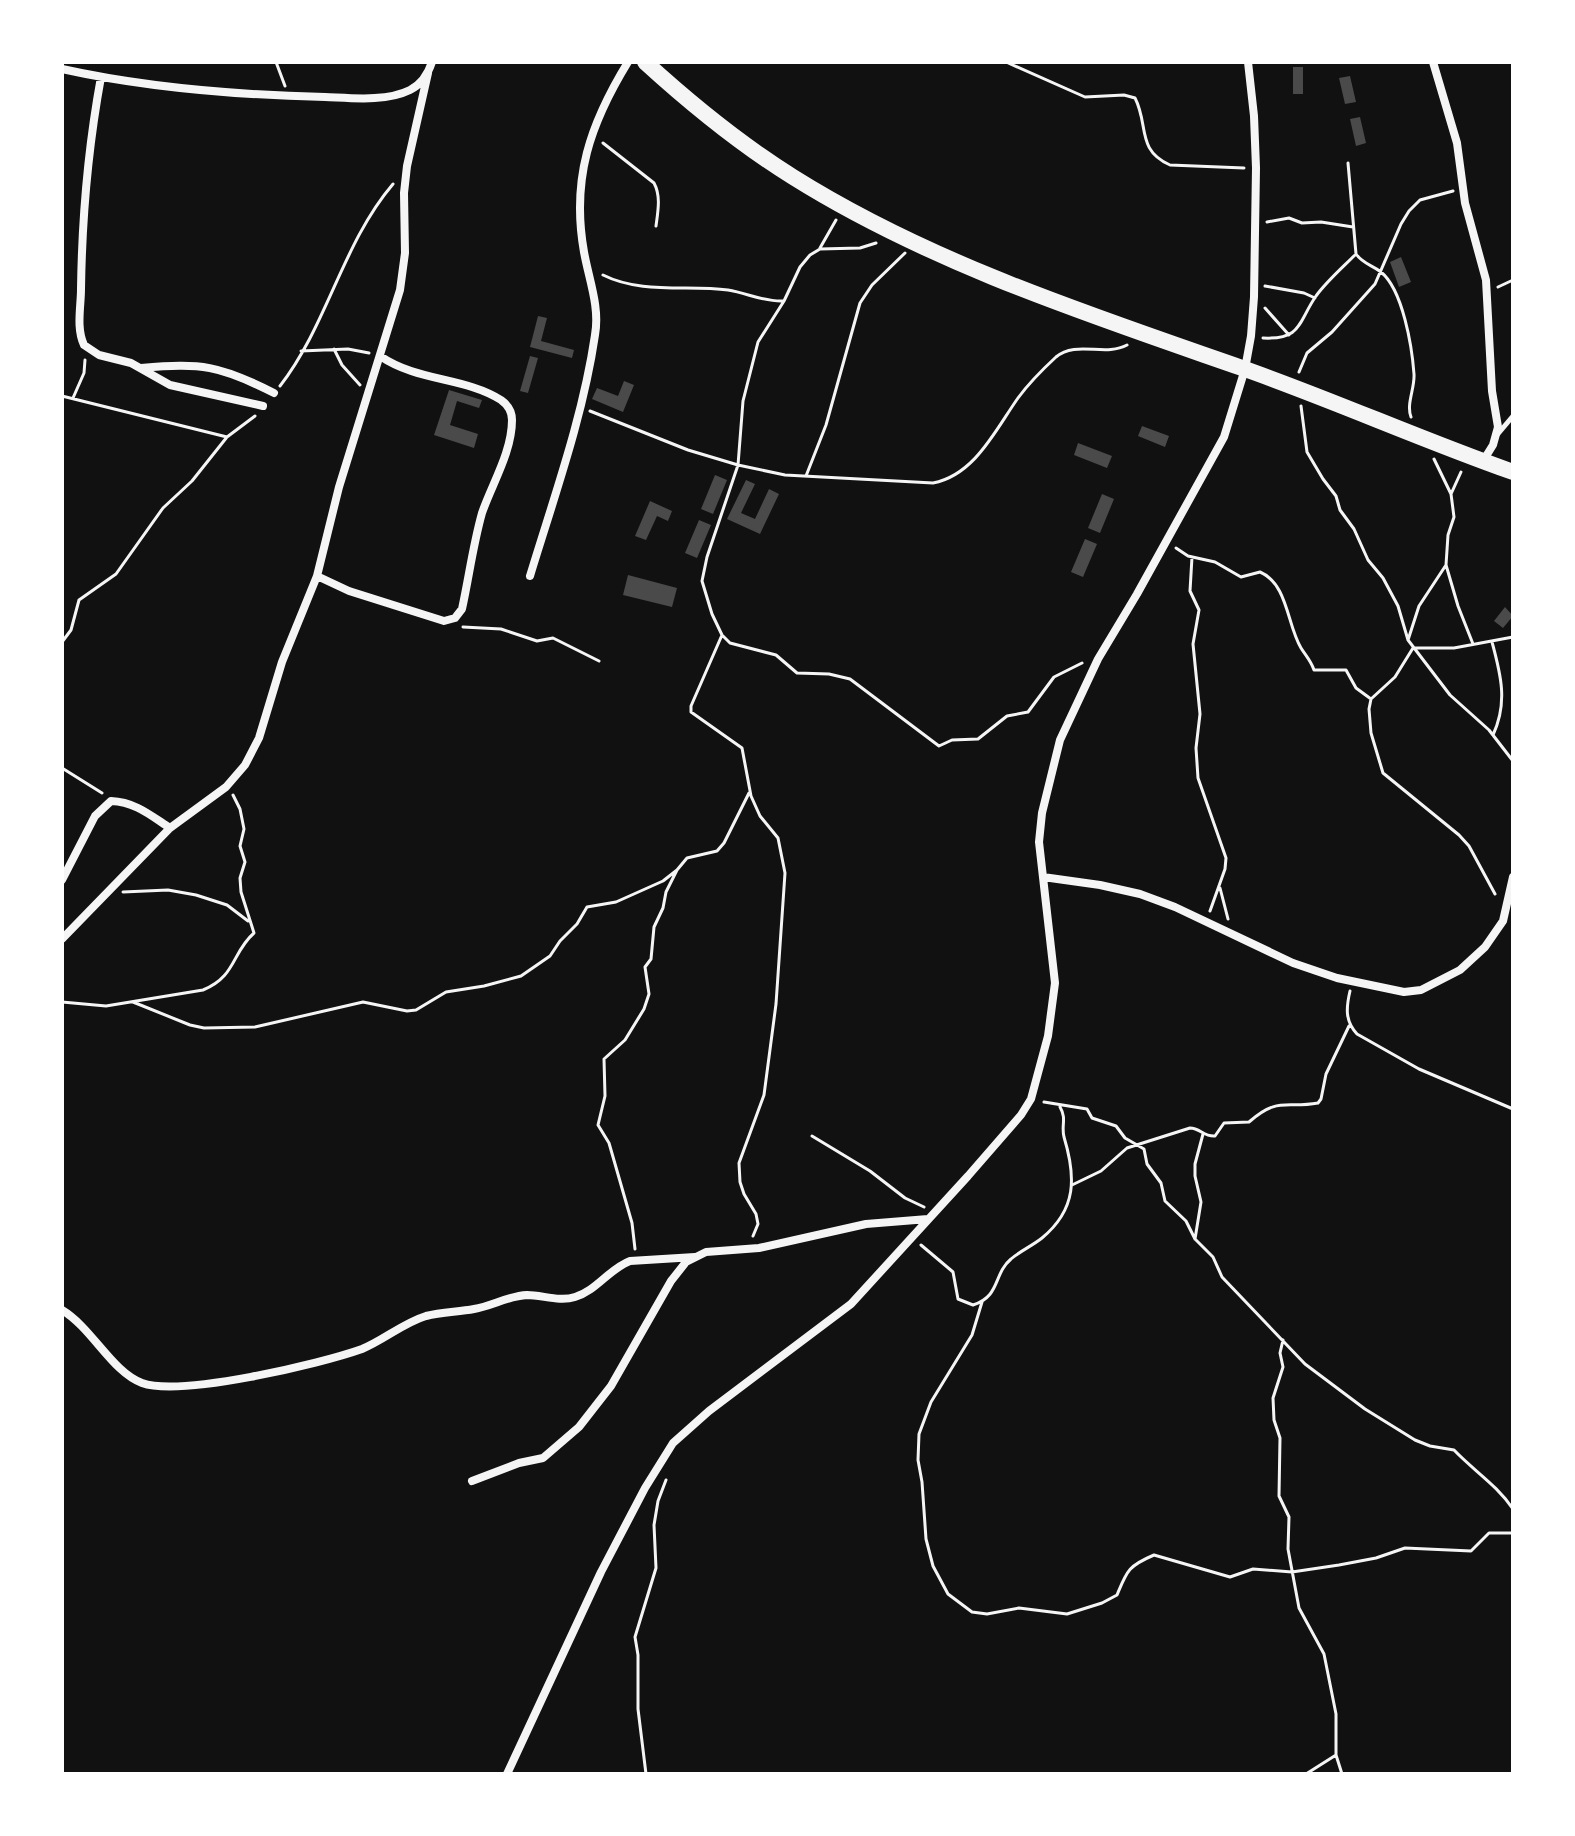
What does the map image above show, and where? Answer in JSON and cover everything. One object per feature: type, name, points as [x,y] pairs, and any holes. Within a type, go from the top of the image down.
[{"type":"main road","points":[[645,62],[735,137],[792,176],[914,241],[1144,334],[1245,369],[1513,472]]},
{"type":"street","points":[[62,939],[170,828],[226,787],[245,765],[259,738],[282,662],[317,576],[339,487],[400,290],[405,253],[407,166],[432,62]]},
{"type":"street","points":[[530,576],[579,407],[596,333],[597,306],[580,225],[584,157],[600,111],[628,62]]},
{"type":"street","points":[[507,1774],[601,1572],[645,1488],[673,1443],[720,1403],[851,1304],[1021,1115],[1031,1099],[1048,1036],[1055,983],[1039,842],[1042,813],[1060,740],[1098,659],[1224,437],[1245,369],[1254,297],[1256,219],[1254,116],[1248,62]]},
{"type":"street","points":[[1433,62],[1460,156],[1462,189],[1484,267],[1488,293],[1488,336],[1498,427],[1496,436],[1475,459]]},
{"type":"street","points":[[62,69],[204,91],[289,96],[384,96],[408,91],[428,73]]},
{"type":"street","points":[[101,77],[88,154],[83,213],[79,322],[84,345],[99,355],[121,359],[170,385],[263,406]]},
{"type":"street","points":[[317,576],[349,591],[444,621],[455,618],[462,609],[475,539],[506,449],[512,416],[509,407],[500,399],[403,370],[380,356]]},
{"type":"street","points":[[140,368],[206,366],[228,371],[274,393]]},
{"type":"street","points":[[62,880],[95,816],[111,801],[123,801],[139,807],[170,828]]},
{"type":"street","points":[[1043,877],[1140,894],[1175,907],[1293,963],[1352,982],[1404,992],[1421,990],[1460,970],[1485,947],[1503,921],[1513,877]]},
{"type":"street","points":[[472,1481],[519,1463],[543,1458],[579,1427],[611,1386],[679,1269],[695,1257],[706,1252],[774,1246],[866,1224],[928,1219]]},
{"type":"street","points":[[62,1310],[86,1328],[117,1366],[142,1383],[162,1386],[224,1381],[365,1348],[424,1316],[474,1309],[513,1296],[578,1297],[620,1265],[642,1258],[695,1257]]},
{"type":"lane","points":[[1496,436],[1513,416]]},
{"type":"path","points":[[276,62],[289,96]]},
{"type":"path","points":[[1006,62],[1085,97],[1124,95],[1135,98],[1147,144],[1158,160],[1170,165],[1256,168]]},
{"type":"path","points":[[593,132],[654,183],[659,204],[656,226]]},
{"type":"path","points":[[1348,163],[1356,254],[1367,265],[1381,272]]},
{"type":"path","points":[[1462,189],[1420,200],[1401,224],[1375,284],[1344,320],[1307,353],[1298,372],[1296,389],[1304,419],[1307,452],[1336,496],[1340,510],[1354,529],[1368,560],[1383,578],[1398,606],[1413,648],[1450,695],[1493,735],[1513,761]]},
{"type":"path","points":[[820,249],[844,206]]},
{"type":"path","points":[[1256,219],[1272,223],[1289,218],[1302,223],[1321,222],[1353,228]]},
{"type":"path","points":[[895,232],[871,246],[820,249],[810,255],[800,267],[784,301],[758,342],[742,408],[738,465],[702,581],[706,599],[722,635],[730,643],[776,655],[797,673],[829,674],[850,679],[939,746],[952,740],[978,739],[1007,716],[1028,712],[1054,677],[1072,666],[1098,659]]},
{"type":"path","points":[[806,476],[826,425],[860,303],[872,285],[914,241]]},
{"type":"path","points":[[1251,336],[1267,338],[1289,335],[1298,330],[1315,298],[1356,254]]},
{"type":"path","points":[[586,264],[625,285],[723,290],[770,301],[784,301]]},
{"type":"path","points":[[1488,293],[1513,280]]},
{"type":"path","points":[[1254,285],[1294,291],[1315,298]]},
{"type":"path","points":[[1254,297],[1289,335]]},
{"type":"path","points":[[579,407],[688,450],[738,465],[806,476],[923,483],[943,481],[954,476],[983,448],[1024,390],[1059,354],[1076,349],[1116,350],[1144,334]]},
{"type":"path","points":[[73,398],[85,367],[84,345]]},
{"type":"path","points":[[334,349],[342,365],[368,394]]},
{"type":"path","points":[[301,351],[348,349],[380,356]]},
{"type":"path","points":[[62,396],[227,437]]},
{"type":"path","points":[[1451,494],[1475,459]]},
{"type":"path","points":[[1165,541],[1192,557],[1209,560],[1241,577],[1260,572],[1271,578],[1282,597],[1302,650],[1314,670],[1348,671],[1356,688],[1371,699]]},
{"type":"path","points":[[1192,557],[1190,591],[1199,610],[1193,644],[1200,714],[1196,764],[1226,858],[1207,922]]},
{"type":"path","points":[[1446,565],[1473,644]]},
{"type":"path","points":[[444,621],[465,627],[501,629],[537,641],[553,638],[599,661]]},
{"type":"path","points":[[722,635],[691,712],[742,748],[750,791],[760,816],[774,830],[782,849],[784,896],[776,1004],[764,1095],[739,1163],[740,1182],[758,1224],[745,1249]]},
{"type":"path","points":[[1413,648],[1454,648],[1513,637]]},
{"type":"path","points":[[1492,641],[1503,695],[1499,722],[1493,735]]},
{"type":"path","points":[[1413,648],[1402,667],[1371,699],[1369,721],[1383,773],[1459,835],[1469,846],[1495,893],[1508,905]]},
{"type":"path","points":[[62,768],[111,801]]},
{"type":"path","points":[[62,1002],[106,1006],[215,985],[234,966],[244,942],[254,933],[240,883],[245,862],[240,846],[244,833],[243,818],[238,803],[226,787]]},
{"type":"path","points":[[133,1002],[204,1028],[255,1027],[363,1002],[416,1010],[446,992],[521,976],[550,956],[587,907],[616,902],[663,881],[687,858],[717,851],[750,791]]},
{"type":"path","points":[[642,1258],[633,1244],[632,1223],[609,1143],[598,1120],[605,1096],[604,1059],[631,1031],[648,999],[645,969],[652,955],[654,927],[677,870]]},
{"type":"path","points":[[1220,885],[1232,934]]},
{"type":"path","points":[[108,893],[168,890],[196,895],[227,905],[251,923]]},
{"type":"path","points":[[1352,982],[1346,1014],[1349,1026],[1357,1034],[1409,1064],[1513,1109]]},
{"type":"path","points":[[1072,1185],[1101,1171],[1127,1148],[1190,1128],[1215,1136],[1227,1122],[1249,1122],[1274,1105],[1318,1103],[1326,1074],[1349,1026]]},
{"type":"path","points":[[1031,1099],[1087,1109],[1092,1118],[1116,1126],[1125,1138],[1140,1145],[1147,1164],[1161,1183],[1165,1201],[1186,1221],[1195,1239],[1213,1257],[1222,1277],[1293,1352],[1324,1380],[1365,1409],[1423,1444],[1454,1450],[1495,1485],[1513,1509]]},
{"type":"path","points":[[912,1239],[953,1272],[958,1299],[973,1305],[991,1295],[1011,1259],[1034,1245],[1065,1210],[1072,1185],[1071,1154],[1063,1129],[1065,1118],[1059,1106]]},
{"type":"path","points":[[1195,1239],[1201,1202],[1195,1164],[1203,1134]]},
{"type":"path","points":[[812,1136],[870,1171],[905,1198],[935,1211]]},
{"type":"path","points":[[982,1302],[972,1335],[931,1402],[917,1446],[926,1539],[933,1566],[948,1594],[972,1612],[987,1614],[1019,1608],[1067,1614],[1117,1595],[1121,1580],[1131,1567],[1154,1555],[1230,1577],[1253,1569],[1292,1572],[1376,1558],[1405,1548],[1471,1551],[1489,1533],[1513,1533]]},
{"type":"path","points":[[1283,1340],[1280,1353],[1283,1367],[1273,1398],[1273,1413],[1280,1438],[1279,1496],[1289,1517],[1288,1549],[1299,1608],[1324,1654],[1338,1732],[1336,1755],[1342,1774]]},
{"type":"path","points":[[646,1774],[638,1709],[635,1637],[656,1568],[654,1525],[658,1501],[668,1475]]},
{"type":"path","points":[[1306,1774],[1336,1755]]},
{"type":"building","points":[[1293,67],[1303,67],[1303,94],[1293,94]]},
{"type":"building","points":[[1350,76],[1356,102],[1345,104],[1339,78]]},
{"type":"building","points":[[1360,117],[1366,143],[1356,146],[1350,119]]},
{"type":"building","points":[[1401,257],[1411,282],[1399,287],[1390,262]]},
{"type":"building","points":[[538,316],[547,318],[541,341],[574,350],[572,358],[530,347]]},
{"type":"building","points":[[530,356],[538,358],[528,393],[520,391]]},
{"type":"building","points":[[624,381],[634,385],[623,412],[592,399],[597,388],[618,396]]},
{"type":"building","points":[[449,390],[482,400],[479,408],[457,401],[450,425],[478,434],[474,448],[434,435]]},
{"type":"building","points":[[1142,426],[1169,436],[1165,447],[1138,436]]},
{"type":"building","points":[[1078,443],[1112,456],[1107,468],[1074,455]]},
{"type":"building","points":[[715,475],[727,480],[713,514],[701,509]]},
{"type":"building","points":[[746,480],[755,484],[741,513],[755,519],[769,489],[779,494],[760,534],[727,519]]},
{"type":"building","points":[[1102,494],[1114,499],[1100,533],[1088,528]]},
{"type":"building","points":[[650,501],[672,511],[668,521],[657,516],[646,540],[635,536]]},
{"type":"building","points":[[699,520],[711,525],[697,558],[685,553]]},
{"type":"building","points":[[1085,539],[1097,544],[1083,577],[1071,572]]},
{"type":"building","points":[[628,575],[677,588],[672,607],[623,595]]},
{"type":"building","points":[[1505,607],[1513,616],[1503,628],[1494,621]]}]
